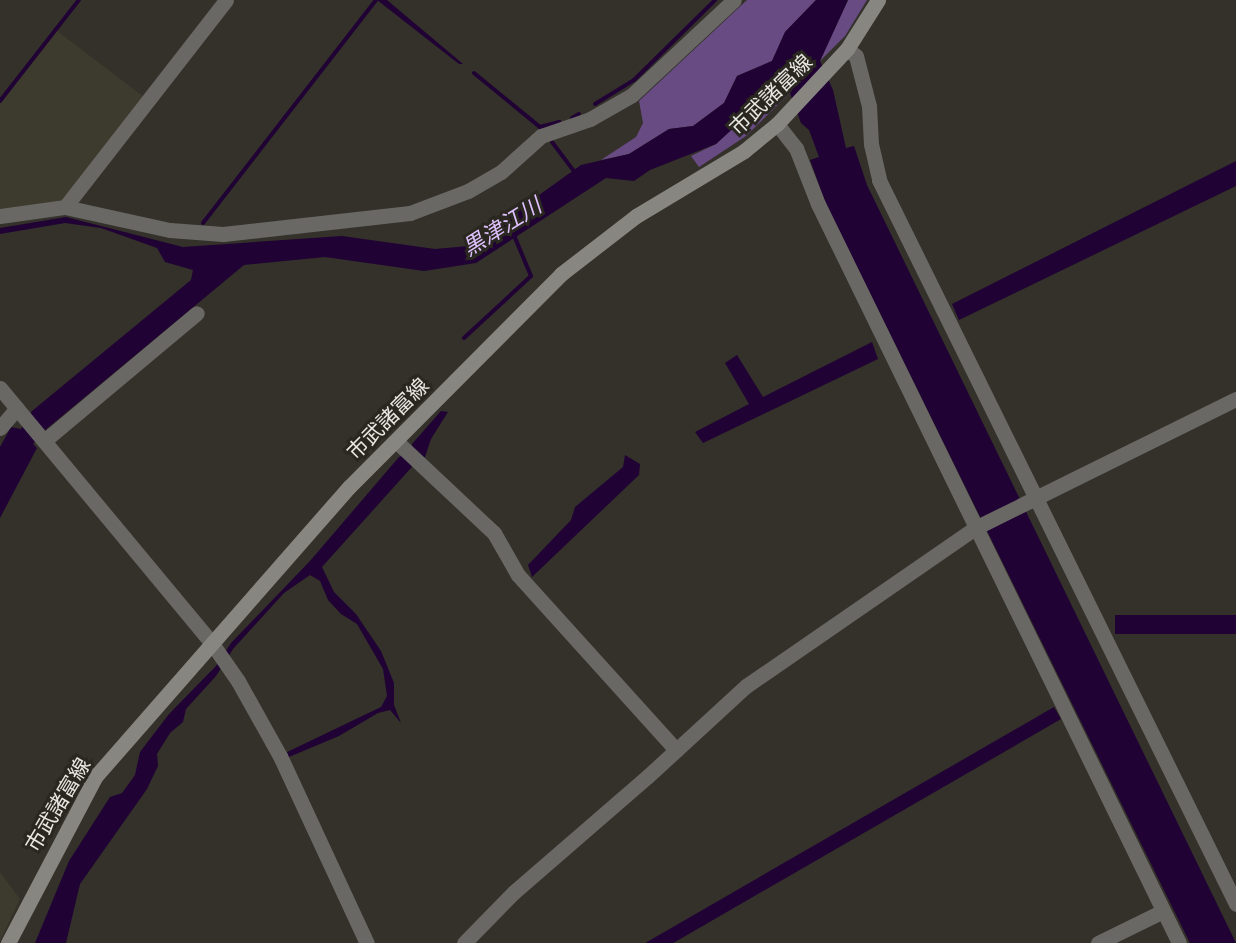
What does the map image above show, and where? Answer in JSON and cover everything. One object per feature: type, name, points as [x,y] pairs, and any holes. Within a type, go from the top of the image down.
[{"type":"main road","name":"市武諸富線","points":[[8,943],[95,777],[211,642],[350,487],[401,446],[561,274],[636,216],[744,151],[777,124],[842,55],[878,0]]},
{"type":"street","points":[[65,207],[226,0]]},
{"type":"street","points":[[0,216],[65,207],[170,230],[223,234],[410,213],[468,191],[501,172],[541,136],[590,119],[632,95],[734,0]]},
{"type":"street","points":[[842,55],[856,56],[869,106],[871,144],[879,180],[1032,500],[1230,878],[1236,904]]},
{"type":"street","points":[[777,124],[796,148],[818,204],[1179,943]]},
{"type":"street","points":[[44,441],[197,313]]},
{"type":"street","points":[[0,388],[211,642],[224,661],[280,756],[367,943]]},
{"type":"street","points":[[464,943],[514,892],[746,686],[977,527],[1236,399]]},
{"type":"street","points":[[0,428],[20,412]]},
{"type":"street","points":[[401,446],[494,533],[518,575],[676,750]]},
{"type":"street","points":[[1098,943],[1163,911]]},
{"type":"shaded area","points":[[747,0],[816,0],[785,32],[772,61],[737,76],[724,103],[693,126],[669,129],[629,154],[601,160],[636,137],[643,123],[639,101]]},
{"type":"shaded area","points":[[848,0],[867,0],[845,36],[820,61]]},
{"type":"shaded area","points":[[56,30],[144,97],[62,202],[0,212],[0,100]]},
{"type":"shaded area","points":[[778,87],[790,93],[746,136],[699,167],[691,156],[716,144]]},
{"type":"shaded area","points":[[0,872],[20,899],[0,941]]},
{"type":"water","points":[[377,0],[387,0],[463,64],[459,64]]},
{"type":"water","name":"黒津江川","points":[[816,0],[848,0],[820,61],[833,90],[846,148],[854,146],[867,185],[1236,943],[1190,943],[826,204],[810,160],[819,157],[809,130],[801,123],[790,93],[778,87],[716,144],[650,170],[634,181],[606,178],[476,263],[424,271],[325,257],[244,265],[44,431],[33,444],[37,448],[0,518],[0,447],[11,427],[21,429],[32,411],[191,280],[193,270],[165,262],[157,248],[101,228],[65,223],[0,234],[0,228],[66,217],[183,247],[342,236],[435,249],[468,246],[581,165],[629,154],[669,129],[693,126],[724,103],[737,76],[772,61],[785,32]]},
{"type":"water","points":[[1236,161],[1236,186],[959,320],[952,304]]},
{"type":"water","points":[[872,342],[878,359],[703,443],[695,432],[749,404],[725,363],[737,355],[763,397]]},
{"type":"water","points":[[441,411],[448,412],[431,439],[424,460],[419,459],[322,567],[334,592],[356,614],[381,651],[394,683],[394,705],[401,723],[390,710],[378,713],[339,736],[289,757],[285,753],[381,707],[387,696],[383,669],[357,624],[341,614],[328,600],[320,581],[310,575],[284,593],[233,649],[216,676],[186,709],[183,722],[170,733],[157,754],[158,766],[147,789],[80,884],[66,943],[35,943],[69,861],[110,797],[122,793],[135,775],[140,752],[169,714],[216,666],[231,643],[310,561],[399,457],[411,451],[412,444]]},
{"type":"water","points":[[625,455],[640,464],[639,475],[532,577],[528,565],[571,520],[575,507],[623,467]]},
{"type":"water","points":[[1115,615],[1236,615],[1236,634],[1115,634]]},
{"type":"water","points":[[1054,707],[1061,719],[673,943],[645,943]]},
{"type":"waterway","points":[[0,101],[79,0]]},
{"type":"waterway","points":[[203,223],[376,0]]},
{"type":"waterway","points":[[595,104],[634,80],[715,0]]},
{"type":"waterway","points":[[474,73],[540,127],[559,122]]},
{"type":"waterway","points":[[572,118],[579,114]]},
{"type":"waterway","points":[[552,142],[575,172]]},
{"type":"waterway","name":"黒津江川","points":[[464,338],[531,276],[513,233]]}]
